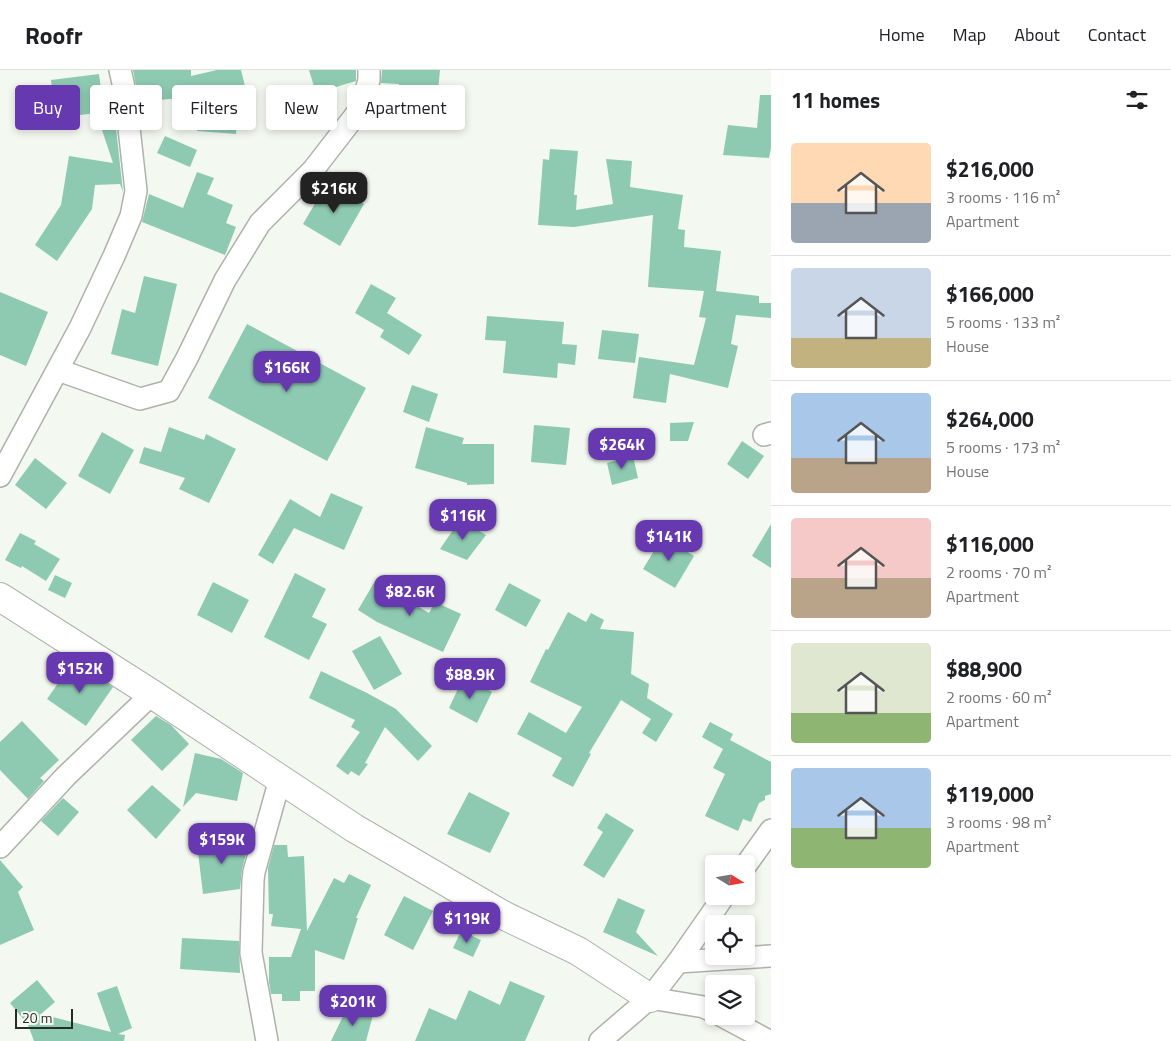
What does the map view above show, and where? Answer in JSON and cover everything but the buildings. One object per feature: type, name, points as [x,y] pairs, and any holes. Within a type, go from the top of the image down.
[{"type":"street","points":[[0,476],[80,328],[131,216],[136,191],[125,92],[120,70]]},
{"type":"street","points":[[58,370],[140,399],[169,391],[225,280],[260,223],[313,170],[361,108],[369,80],[369,70]]},
{"type":"street","points":[[0,597],[152,694],[354,828],[503,915],[578,950],[650,998],[705,1008]]},
{"type":"street","points":[[0,847],[66,776],[152,694]]},
{"type":"street","points":[[267,1041],[251,953],[253,880],[280,779]]},
{"type":"street","points":[[753,855],[771,830]]},
{"type":"street","points":[[600,1041],[650,998],[718,905]]},
{"type":"street","points":[[678,962],[771,956]]},
{"type":"street","points":[[739,1025],[769,1041]]}]
